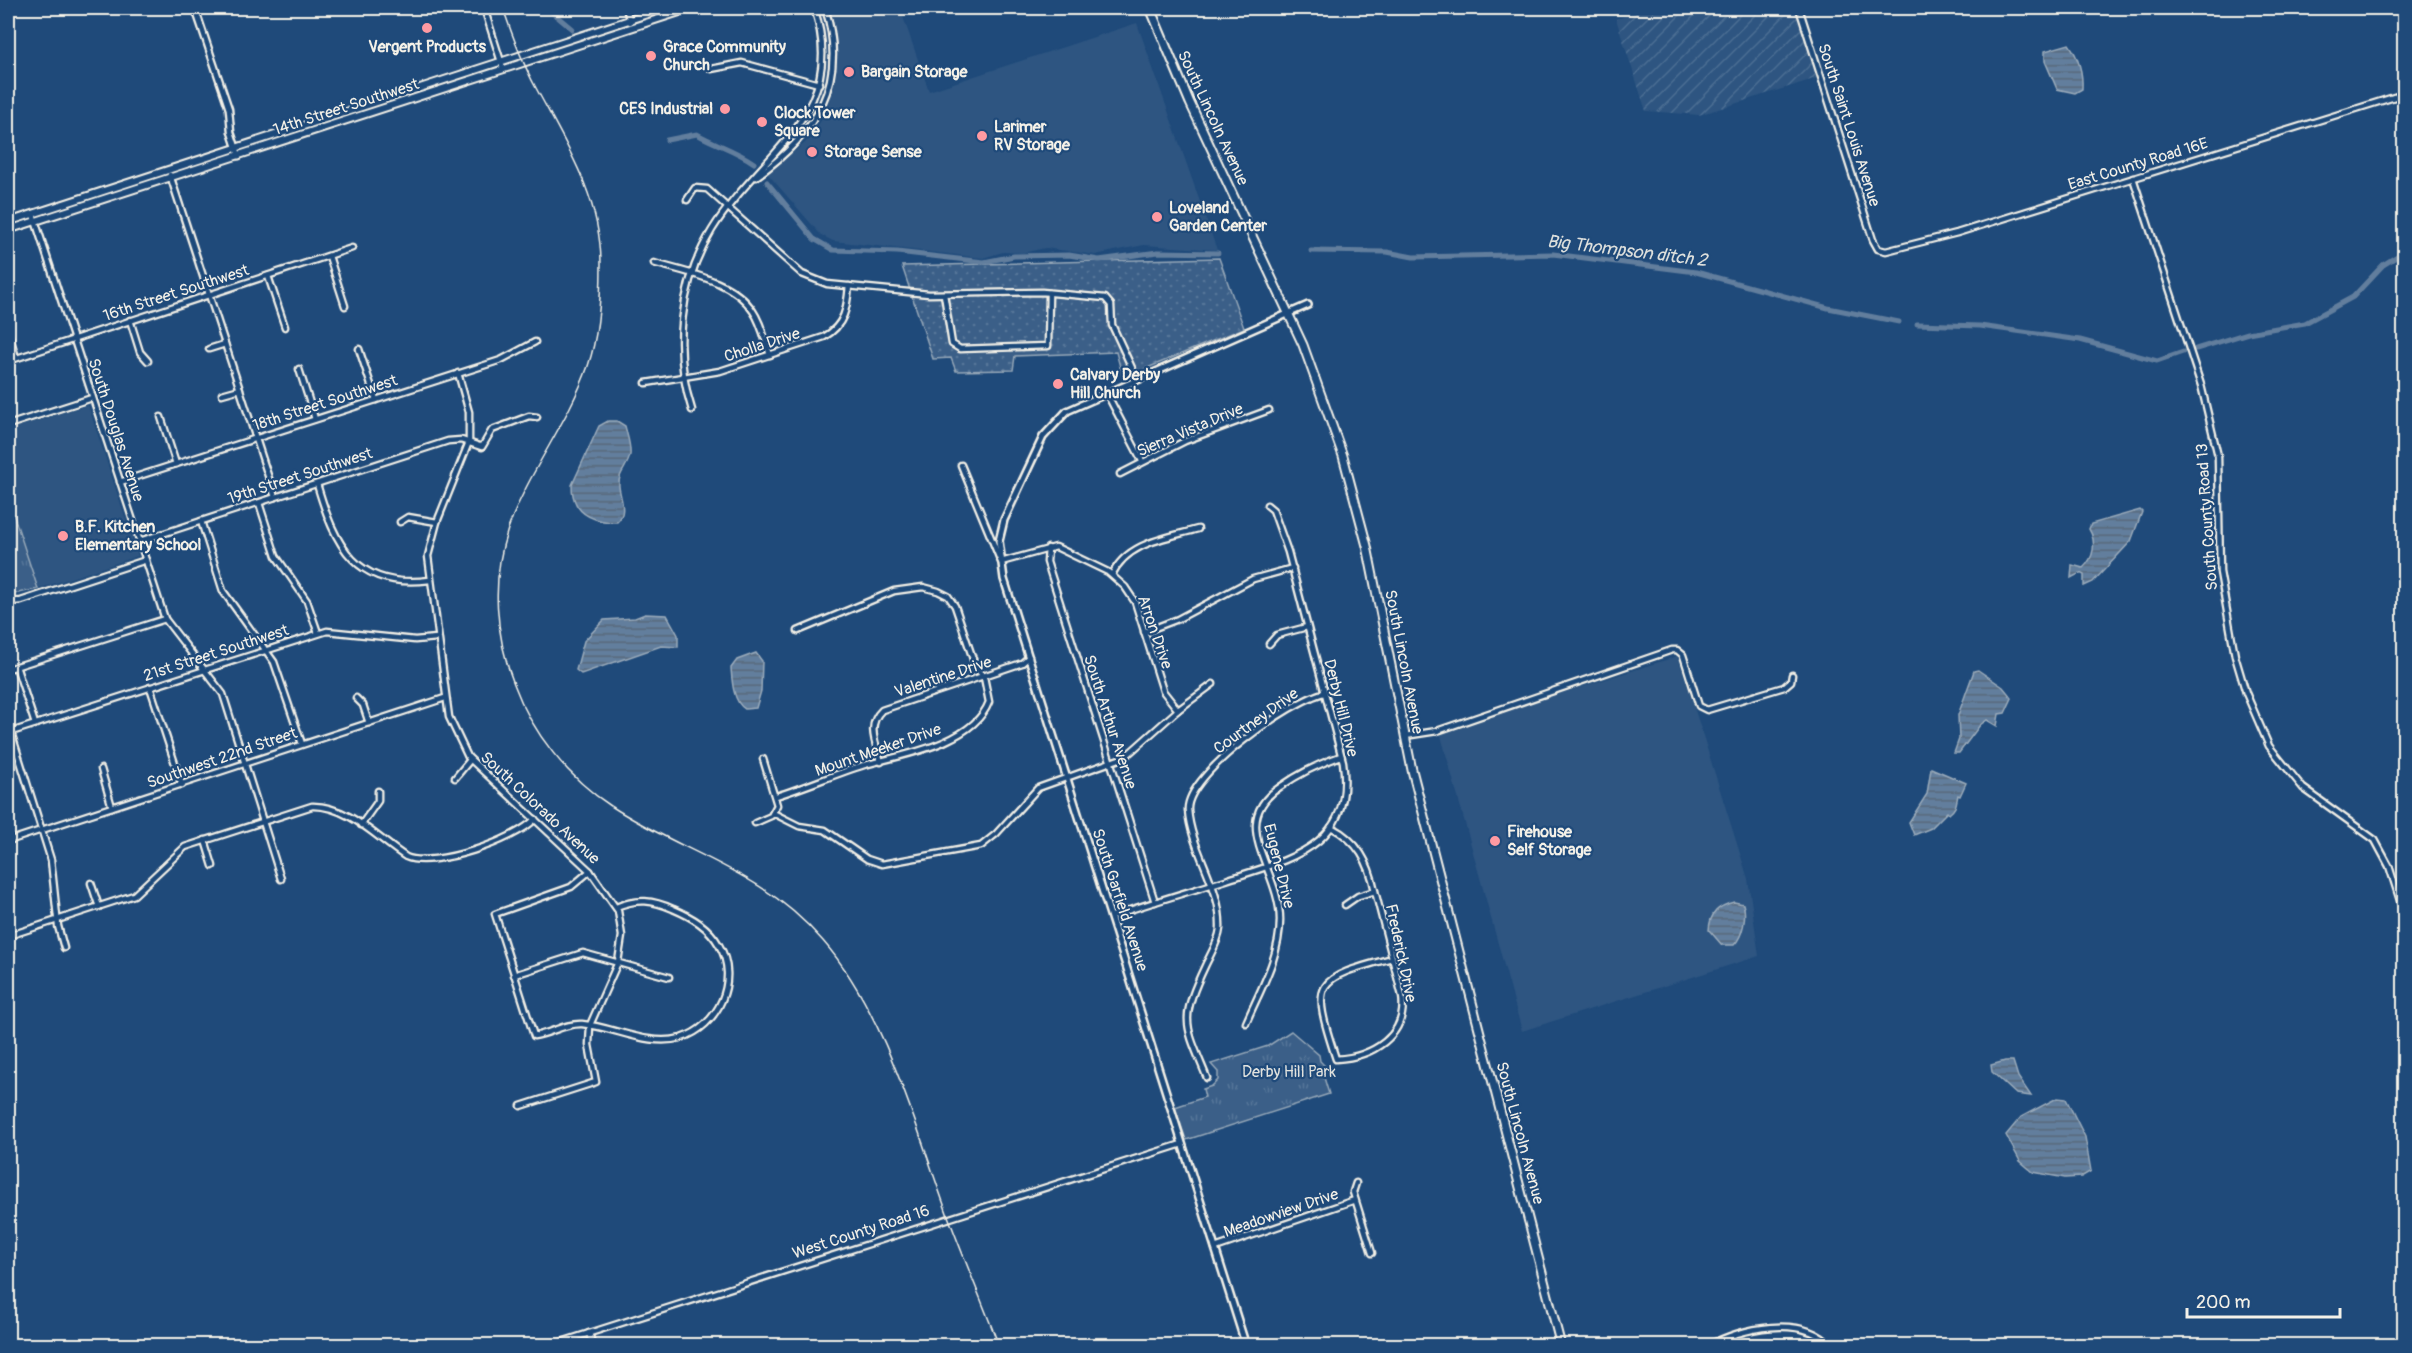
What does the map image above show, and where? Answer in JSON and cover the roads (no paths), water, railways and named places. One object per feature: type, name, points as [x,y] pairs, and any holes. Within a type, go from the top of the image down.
[{"type":"highway","name":"South Lincoln Avenue","points":[[1150,8],[1190,103],[1289,313],[1316,378],[1357,506],[1405,736],[1561,1346]]},
{"type":"main road","name":"14th Street Southwest","points":[[8,230],[34,218],[236,148],[666,8]]},
{"type":"main road","name":"14th Street Southwest","points":[[8,222],[34,218],[171,178],[693,8]]},
{"type":"street","points":[[195,8],[229,109],[239,156]]},
{"type":"street","points":[[484,8],[504,70]]},
{"type":"street","points":[[626,8],[632,28]]},
{"type":"street","points":[[692,410],[684,377],[681,331],[692,276],[712,230],[728,207],[808,112],[819,84],[823,47],[814,8]]},
{"type":"street","points":[[752,181],[798,141],[822,105],[830,84],[834,48],[825,8]]},
{"type":"street","name":"South Saint Louis Avenue","points":[[1799,8],[1878,249]]},
{"type":"street","points":[[711,69],[742,63],[819,84]]},
{"type":"street","name":"East County Road 16E","points":[[1878,249],[1892,251],[1909,248],[2404,94]]},
{"type":"street","points":[[168,171],[275,497]]},
{"type":"street","name":"South County Road 13","points":[[2133,178],[2201,385],[2218,456],[2220,572],[2235,656],[2246,693],[2269,746],[2303,788],[2374,840],[2389,866],[2404,913]]},
{"type":"street","points":[[687,200],[692,190],[698,186],[728,207],[810,279],[849,286],[909,292],[1049,293],[1107,300],[1111,305],[1112,325],[1137,380]]},
{"type":"street","name":"South Douglas Avenue","points":[[34,218],[165,619],[223,694],[281,879]]},
{"type":"street","name":"16th Street Southwest","points":[[8,361],[352,248]]},
{"type":"street","points":[[328,256],[345,306]]},
{"type":"street","points":[[654,263],[721,285],[743,299],[757,318],[770,355]]},
{"type":"street","points":[[268,276],[285,327]]},
{"type":"street","name":"Cholla Drive","points":[[646,383],[720,371],[824,337],[835,330],[845,314],[849,286]]},
{"type":"street","points":[[944,294],[952,344],[960,350],[1048,346],[1051,339],[1049,293]]},
{"type":"street","points":[[1048,548],[1001,562],[999,541],[1004,519],[1043,437],[1067,411],[1308,305]]},
{"type":"street","points":[[130,320],[140,352],[148,361]]},
{"type":"street","points":[[8,330],[16,358]]},
{"type":"street","name":"18th Street Southwest","points":[[120,482],[501,360],[535,342]]},
{"type":"street","points":[[209,349],[225,344]]},
{"type":"street","points":[[359,350],[375,400]]},
{"type":"street","points":[[299,369],[315,419]]},
{"type":"street","name":"South Colorado Avenue","points":[[458,373],[469,412],[469,442],[437,522],[428,556],[445,698],[452,728],[470,760],[590,871],[616,907],[622,936],[618,962],[590,1025],[589,1045],[596,1082],[521,1106]]},
{"type":"street","points":[[222,394],[240,389]]},
{"type":"street","points":[[1106,392],[1142,461]]},
{"type":"street","points":[[8,425],[92,398]]},
{"type":"street","name":"Sierra Vista Drive","points":[[1120,474],[1185,441],[1269,410]]},
{"type":"street","name":"19th Street Southwest","points":[[140,541],[448,441],[469,442],[482,447],[492,430],[529,416],[537,417]]},
{"type":"street","points":[[162,417],[176,464]]},
{"type":"street","name":"South Garfield Avenue","points":[[961,465],[1001,562],[1246,1346]]},
{"type":"street","points":[[317,484],[333,534],[360,567],[378,577],[415,582],[430,580]]},
{"type":"street","points":[[258,503],[276,556],[307,601],[318,633]]},
{"type":"street","name":"Derby Hill Drive","points":[[1112,916],[1304,853],[1331,827],[1340,810],[1343,795],[1341,756],[1293,568],[1273,510],[1267,505]]},
{"type":"street","points":[[400,522],[408,517],[437,522]]},
{"type":"street","points":[[201,521],[223,591],[267,649],[279,673],[302,744]]},
{"type":"street","points":[[1112,575],[1122,558],[1135,548],[1198,529]]},
{"type":"street","name":"Arron Drive","points":[[1048,548],[1065,551],[1112,575],[1129,591],[1163,691],[1178,710]]},
{"type":"street","name":"South Arthur Avenue","points":[[1048,548],[1047,562],[1155,902]]},
{"type":"street","points":[[8,602],[21,601],[146,560]]},
{"type":"street","points":[[1144,632],[1178,619],[1252,579],[1293,568]]},
{"type":"street","name":"Mount Meeker Drive","points":[[776,796],[863,766],[904,757],[965,730],[989,702],[984,676],[976,668],[955,606],[948,596],[923,586],[894,591],[798,631]]},
{"type":"street","points":[[8,669],[165,619]]},
{"type":"street","points":[[1269,644],[1277,635],[1307,627]]},
{"type":"street","name":"21st Street Southwest","points":[[9,733],[318,633],[336,631],[416,640],[437,638]]},
{"type":"street","points":[[1405,736],[1438,730],[1672,650],[1677,650],[1683,655],[1698,703],[1707,710],[1784,687],[1791,681],[1792,675]]},
{"type":"street","name":"Valentine Drive","points":[[881,762],[872,730],[874,721],[882,710],[1022,663],[1029,657]]},
{"type":"street","points":[[16,666],[35,724]]},
{"type":"street","points":[[773,813],[792,824],[825,830],[867,859],[889,864],[981,846],[996,834],[1038,788],[1129,754],[1178,710],[1213,684]]},
{"type":"street","points":[[150,687],[182,785]]},
{"type":"street","name":"Courtney Drive","points":[[1207,1078],[1190,1035],[1187,1011],[1219,934],[1220,916],[1188,808],[1198,782],[1251,735],[1309,697],[1324,693]]},
{"type":"street","points":[[356,698],[363,705],[369,723]]},
{"type":"street","name":"Southwest 22nd Street","points":[[8,841],[445,698]]},
{"type":"street","points":[[9,733],[51,860],[64,948]]},
{"type":"street","name":"Eugene Drive","points":[[1246,1023],[1278,943],[1279,911],[1255,824],[1257,811],[1262,801],[1310,768],[1341,756]]},
{"type":"street","points":[[755,823],[773,813],[777,805],[763,759]]},
{"type":"street","points":[[455,778],[470,760]]},
{"type":"street","points":[[101,769],[112,807]]},
{"type":"street","points":[[361,825],[378,801],[378,791]]},
{"type":"street","points":[[8,936],[134,895],[181,849],[316,806],[337,810],[406,857],[429,862],[514,836],[535,819]]},
{"type":"street","name":"Frederick Drive","points":[[1331,827],[1348,837],[1359,849],[1370,869],[1375,891],[1392,958],[1402,1000],[1397,1031],[1374,1048],[1336,1059],[1321,1011],[1321,999],[1326,986],[1336,975],[1345,970],[1392,958]]},
{"type":"street","points":[[205,840],[213,866]]},
{"type":"street","points":[[590,871],[571,887],[496,913],[495,918],[534,1036],[569,1025],[590,1025],[654,1040],[676,1039],[691,1034],[709,1020],[724,995],[727,975],[724,956],[714,938],[699,922],[651,901],[637,900],[616,907]]},
{"type":"street","points":[[92,883],[99,907]]},
{"type":"street","points":[[1345,905],[1352,899],[1375,891]]},
{"type":"street","points":[[514,975],[583,953],[669,977]]},
{"type":"street","name":"West County Road 16","points":[[549,1346],[1182,1144]]},
{"type":"street","name":"Meadowview Drive","points":[[1356,1183],[1353,1192],[1372,1253]]},
{"type":"street","name":"Meadowview Drive","points":[[1215,1248],[1355,1200]]},
{"type":"street","points":[[1708,1345],[1722,1339],[1778,1327],[1803,1329],[1829,1343]]},
{"type":"street","points":[[589,1333],[593,1346]]},
{"type":"waterway","name":"Big Thompson ditch 2","points":[[547,8],[572,29]]},
{"type":"waterway","name":"Big Thompson ditch 2","points":[[667,140],[697,134],[754,163]]},
{"type":"waterway","name":"Big Thompson ditch 2","points":[[767,182],[814,239],[833,250],[897,252],[984,262],[1014,256],[1069,255],[1099,260],[1158,252],[1218,253]]},
{"type":"waterway","name":"Big Thompson ditch 2","points":[[1311,251],[1387,252],[1413,257],[1553,254],[1696,272],[1828,308],[1899,322]]},
{"type":"waterway","name":"Big Thompson ditch 2","points":[[2196,349],[2248,333],[2305,323],[2353,297],[2383,265],[2404,252]]},
{"type":"waterway","name":"Big Thompson ditch 2","points":[[1917,324],[1980,326],[2080,340],[2157,361],[2183,352]]},
{"type":"railway","points":[[503,8],[526,68],[580,172],[595,217],[601,264],[599,316],[588,366],[570,408],[516,508],[508,529],[499,567],[497,587],[499,627],[514,684],[541,737],[566,768],[595,795],[639,823],[722,865],[774,896],[823,941],[845,969],[864,1001],[896,1071],[953,1230],[999,1346]]},
{"type":"place","name":"Vergent Products","points":[[427,28]]},
{"type":"place","name":"Grace Community Church","points":[[651,56]]},
{"type":"place","name":"Bargain Storage","points":[[849,72]]},
{"type":"place","name":"CES Industrial","points":[[725,109]]},
{"type":"place","name":"Clock Tower Square","points":[[762,122]]},
{"type":"place","name":"Larimer RV Storage","points":[[982,136]]},
{"type":"place","name":"Storage Sense","points":[[812,152]]},
{"type":"place","name":"Loveland Garden Center","points":[[1157,217]]},
{"type":"place","name":"Calvary Derby Hill Church","points":[[1058,384]]},
{"type":"place","name":"B.F. Kitchen Elementary School","points":[[63,536]]},
{"type":"place","name":"Firehouse Self Storage","points":[[1495,841]]},
{"type":"park label","name":"Derby Hill Park","points":[[1289,1072]]}]
